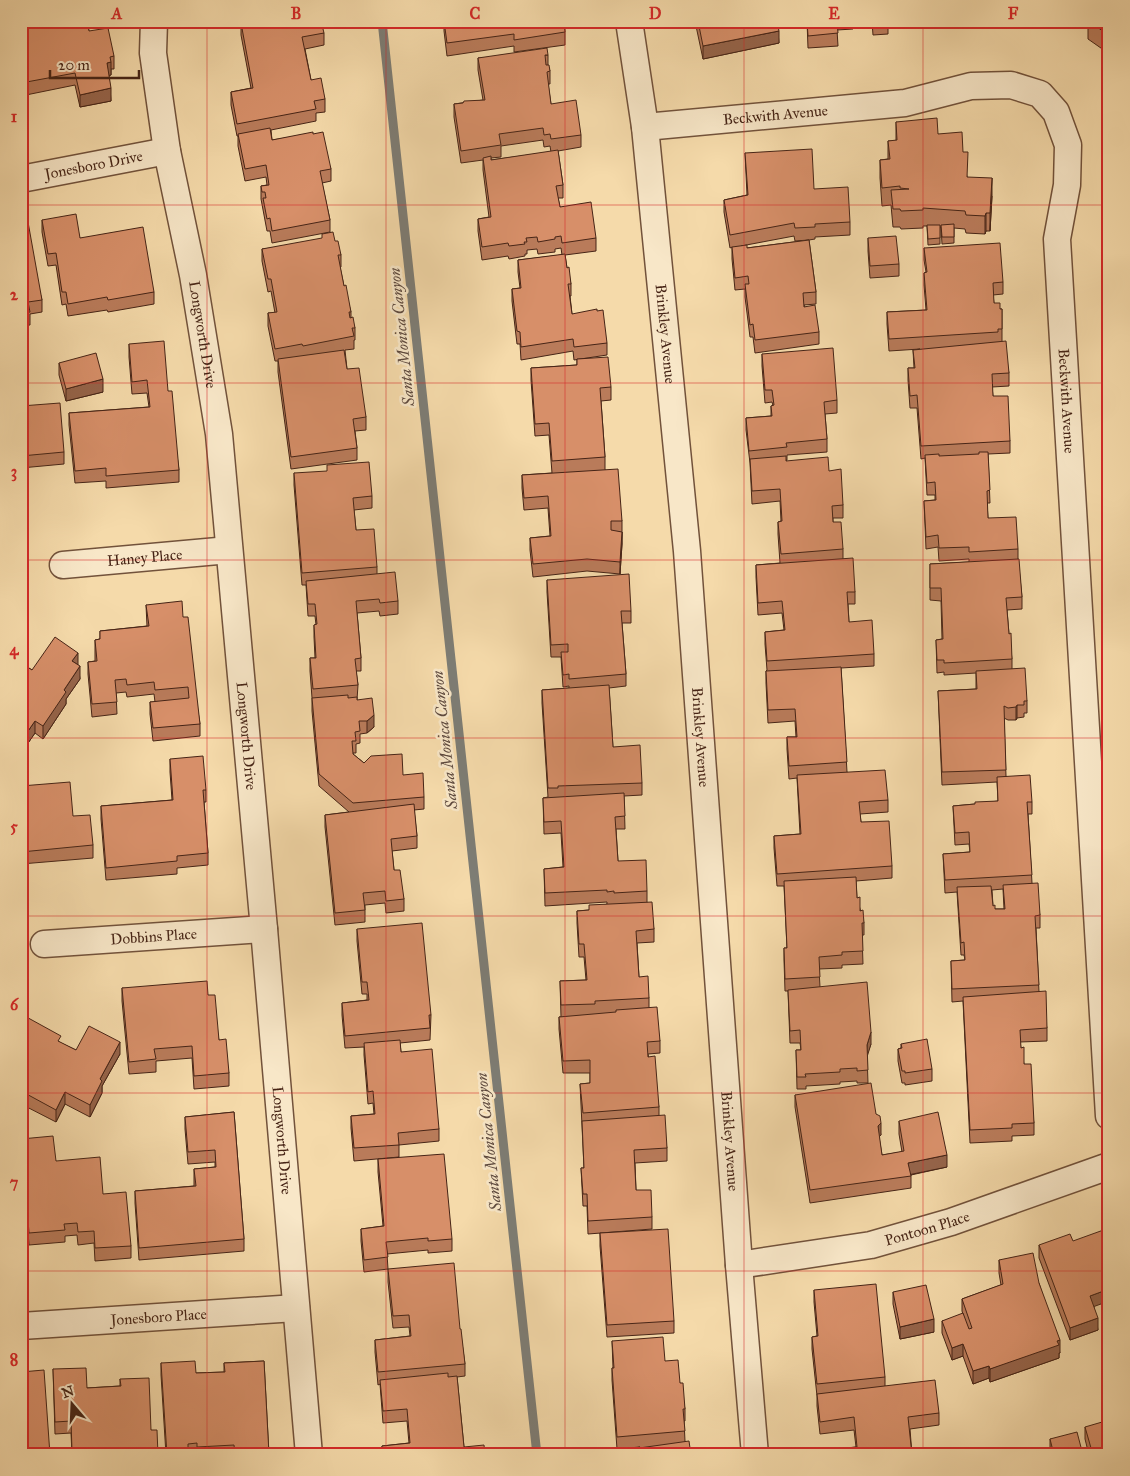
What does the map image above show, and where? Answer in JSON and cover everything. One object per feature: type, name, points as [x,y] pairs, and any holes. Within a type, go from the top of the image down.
[{"type":"street","name":"Longworth Drive","points":[[154,21],[153,53],[166,151],[193,275],[219,434],[309,1455]]},
{"type":"street","name":"Brinkley Avenue","points":[[629,21],[645,127],[688,561],[739,1265],[756,1455]]},
{"type":"street","name":"Beckwith Avenue","points":[[645,127],[905,104],[971,86],[1012,84],[1040,94],[1056,112],[1068,145],[1067,184],[1056,239],[1109,1116]]},
{"type":"street","name":"Jonesboro Drive","points":[[21,179],[166,151]]},
{"type":"street","name":"Haney Place","points":[[63,565],[229,550]]},
{"type":"street","name":"Dobbins Place","points":[[44,944],[264,929]]},
{"type":"street","name":"Pontoon Place","points":[[739,1265],[880,1242],[951,1222],[1109,1166]]},
{"type":"street","name":"Jonesboro Place","points":[[21,1326],[296,1308]]},
{"type":"building","points":[[87,21],[89,31],[108,28],[114,56],[110,57],[111,62],[107,63],[111,88],[80,95],[75,73],[21,83],[21,22]]},
{"type":"building","points":[[250,21],[321,21],[324,33],[302,37],[311,80],[321,78],[325,99],[314,101],[316,109],[237,124],[231,92],[253,88],[241,23]]},
{"type":"building","points":[[444,21],[564,21],[565,32],[514,40],[514,34],[447,43]]},
{"type":"building","points":[[698,21],[777,21],[779,31],[703,46]]},
{"type":"building","points":[[807,21],[837,21],[838,33],[808,36]]},
{"type":"building","points":[[1089,21],[1109,21],[1109,38],[1108,35]]},
{"type":"building","points":[[547,48],[548,55],[545,55],[546,65],[549,65],[550,71],[547,72],[551,104],[576,100],[581,135],[551,139],[550,134],[544,135],[543,128],[499,134],[501,145],[461,151],[454,104],[463,103],[464,101],[485,100],[478,58]]},
{"type":"building","points":[[937,118],[938,134],[962,132],[963,152],[968,152],[967,177],[992,178],[990,213],[986,213],[985,216],[966,215],[965,211],[923,208],[923,210],[901,211],[900,209],[893,209],[891,190],[909,189],[900,188],[900,186],[882,188],[880,160],[890,159],[888,141],[897,140],[896,122]]},
{"type":"building","points":[[270,128],[272,140],[313,132],[313,134],[323,132],[331,169],[320,171],[330,220],[272,231],[270,218],[267,219],[263,198],[266,198],[265,192],[262,192],[261,186],[269,185],[266,165],[245,169],[238,134]]},
{"type":"building","points":[[812,149],[814,189],[848,187],[850,222],[815,224],[815,227],[795,228],[794,223],[730,235],[724,200],[748,195],[745,153]]},
{"type":"building","points":[[558,150],[563,185],[556,186],[560,207],[591,202],[596,238],[562,243],[561,236],[538,242],[537,237],[526,238],[527,242],[524,242],[525,244],[509,246],[508,243],[482,247],[478,219],[491,217],[483,158],[491,156],[491,160]]},
{"type":"building","points":[[76,214],[80,238],[143,227],[154,292],[108,300],[107,297],[68,304],[66,292],[62,292],[56,253],[48,254],[42,220]]},
{"type":"building","points":[[28,222],[42,300],[28,302],[30,312],[21,314],[21,223]]},
{"type":"building","points":[[954,224],[954,237],[942,237],[941,225]]},
{"type":"building","points":[[927,225],[940,225],[940,238],[928,239]]},
{"type":"building","points":[[333,232],[335,241],[338,241],[341,255],[338,255],[344,286],[346,285],[351,312],[349,312],[350,318],[353,317],[355,328],[352,328],[354,336],[303,346],[302,344],[275,349],[268,313],[277,312],[271,279],[268,279],[262,249],[322,238],[322,234]]},
{"type":"building","points":[[896,236],[899,264],[870,266],[868,238]]},
{"type":"building","points":[[809,240],[816,292],[803,293],[804,307],[815,305],[819,332],[755,340],[753,324],[750,325],[745,284],[749,284],[748,276],[735,278],[732,247],[747,245],[747,248]]},
{"type":"building","points":[[1000,243],[1003,282],[993,283],[994,303],[1000,303],[1000,309],[1002,309],[1002,329],[998,329],[998,332],[889,339],[887,312],[927,310],[924,273],[927,272],[924,248]]},
{"type":"building","points":[[565,254],[571,284],[568,284],[572,314],[597,309],[597,311],[603,310],[607,343],[574,347],[573,339],[521,347],[512,289],[521,288],[518,260]]},
{"type":"building","points":[[164,341],[168,391],[172,391],[179,470],[106,476],[106,468],[75,471],[69,413],[150,407],[147,380],[132,382],[129,344]]},
{"type":"building","points":[[1006,341],[1009,373],[992,374],[993,396],[1008,396],[1010,441],[921,446],[917,395],[910,396],[908,368],[915,368],[913,350]]},
{"type":"building","points":[[833,348],[837,400],[824,402],[827,439],[786,443],[787,447],[749,451],[746,418],[772,416],[771,406],[774,405],[772,390],[765,390],[762,354]]},
{"type":"building","points":[[344,350],[347,369],[359,368],[366,417],[353,419],[357,448],[291,457],[278,359]]},
{"type":"building","points":[[96,353],[103,379],[66,389],[59,363]]},
{"type":"building","points":[[608,357],[611,387],[600,388],[605,457],[552,461],[549,423],[535,424],[531,368],[577,365],[577,359]]},
{"type":"building","points":[[60,403],[64,452],[21,456],[21,406]]},
{"type":"building","points":[[979,452],[988,452],[990,490],[987,491],[988,518],[1016,517],[1018,549],[969,552],[969,547],[939,548],[938,535],[926,537],[924,501],[936,500],[935,482],[927,483],[925,455],[979,454]]},
{"type":"building","points":[[786,456],[786,461],[828,457],[829,471],[841,469],[843,505],[832,506],[833,522],[841,522],[843,549],[781,554],[778,522],[782,521],[780,489],[752,491],[750,459]]},
{"type":"building","points":[[369,462],[372,496],[353,498],[356,530],[374,529],[377,567],[302,573],[294,473],[327,471],[327,465]]},
{"type":"building","points":[[618,469],[622,521],[611,521],[611,530],[622,532],[620,562],[587,559],[533,564],[530,538],[551,536],[548,496],[524,498],[522,475]]},
{"type":"building","points":[[853,558],[855,592],[847,592],[849,622],[872,620],[874,654],[767,661],[765,632],[785,630],[782,601],[758,603],[756,565]]},
{"type":"building","points":[[1019,559],[1022,597],[1006,598],[1009,634],[1011,633],[1012,659],[944,663],[944,660],[937,660],[936,640],[943,639],[941,588],[930,588],[930,564]]},
{"type":"building","points":[[395,572],[398,601],[380,603],[379,599],[356,601],[361,658],[355,659],[358,685],[313,689],[310,658],[316,658],[314,625],[317,624],[315,604],[308,604],[306,581]]},
{"type":"building","points":[[629,574],[631,611],[621,611],[626,674],[569,679],[569,674],[563,675],[561,652],[568,652],[568,644],[551,645],[547,580]]},
{"type":"building","points":[[182,601],[183,617],[188,617],[200,724],[153,728],[150,702],[189,698],[188,687],[155,690],[154,682],[127,685],[126,679],[115,680],[117,702],[92,704],[88,662],[97,661],[95,640],[100,639],[100,631],[149,626],[146,605]]},
{"type":"building","points":[[55,637],[78,653],[72,661],[80,666],[64,690],[66,692],[43,726],[35,721],[26,734],[21,730],[21,663],[32,670]]},
{"type":"building","points":[[841,667],[847,762],[789,766],[787,737],[797,737],[795,709],[768,710],[766,671]]},
{"type":"building","points":[[1025,668],[1027,701],[1024,701],[1024,705],[1017,705],[1016,707],[1008,708],[1004,706],[1006,770],[942,772],[938,691],[977,689],[976,671]]},
{"type":"building","points":[[609,685],[613,747],[640,745],[642,783],[548,788],[542,690]]},
{"type":"building","points":[[348,695],[348,698],[357,697],[357,700],[372,698],[374,715],[367,721],[359,721],[360,731],[355,732],[356,741],[352,741],[353,754],[364,763],[371,756],[402,754],[403,775],[423,773],[424,797],[353,803],[319,774],[312,698]]},
{"type":"building","points":[[203,756],[206,790],[203,790],[208,853],[177,856],[177,861],[106,868],[101,806],[173,800],[170,759]]},
{"type":"building","points":[[885,770],[888,800],[859,802],[861,822],[889,821],[892,866],[777,874],[774,836],[801,834],[797,775]]},
{"type":"building","points":[[1030,775],[1032,802],[1027,802],[1032,875],[945,880],[943,854],[970,852],[969,832],[955,833],[953,806],[975,804],[975,802],[998,801],[997,777]]},
{"type":"building","points":[[70,782],[73,816],[90,815],[93,845],[21,852],[21,786]]},
{"type":"building","points":[[624,793],[625,816],[615,817],[618,861],[646,860],[647,891],[614,893],[614,891],[607,892],[607,890],[545,893],[544,869],[564,867],[561,821],[544,822],[543,798]]},
{"type":"building","points":[[414,804],[417,836],[391,839],[394,870],[400,870],[404,899],[386,901],[385,891],[363,893],[365,910],[335,913],[325,815]]},
{"type":"building","points":[[856,877],[857,898],[860,897],[860,911],[863,910],[863,951],[842,952],[842,955],[819,957],[820,977],[785,979],[784,948],[787,948],[784,881]]},
{"type":"building","points":[[1038,883],[1040,915],[1035,916],[1039,985],[952,989],[951,961],[965,960],[964,942],[961,943],[957,887],[991,886],[993,906],[995,905],[995,909],[1005,909],[1003,885]]},
{"type":"building","points":[[652,902],[654,929],[636,931],[639,977],[648,976],[649,998],[595,1001],[595,1004],[561,1005],[560,981],[587,980],[584,944],[579,944],[577,911],[589,910],[589,905]]},
{"type":"building","points":[[422,923],[431,1015],[429,1015],[430,1028],[345,1036],[342,1003],[369,1000],[367,982],[362,982],[357,929]]},
{"type":"building","points":[[207,981],[208,995],[215,995],[219,1040],[226,1039],[229,1073],[194,1076],[192,1046],[154,1049],[156,1059],[129,1062],[122,988]]},
{"type":"building","points":[[867,982],[871,1032],[867,1045],[868,1070],[857,1071],[857,1068],[840,1069],[840,1072],[805,1074],[806,1077],[797,1077],[796,1050],[801,1050],[800,1030],[790,1031],[788,990]]},
{"type":"building","points":[[1046,991],[1047,1028],[1020,1030],[1021,1048],[1024,1047],[1024,1064],[1031,1064],[1034,1123],[1012,1124],[1012,1128],[970,1130],[963,997]]},
{"type":"building","points":[[657,1007],[660,1041],[647,1042],[648,1057],[655,1056],[659,1107],[583,1113],[580,1084],[590,1083],[590,1060],[563,1061],[559,1017]]},
{"type":"building","points":[[21,1014],[61,1036],[58,1041],[76,1050],[89,1026],[120,1042],[100,1079],[102,1081],[90,1105],[65,1092],[56,1110],[21,1091]]},
{"type":"building","points":[[927,1039],[932,1069],[905,1073],[905,1071],[902,1071],[898,1049],[902,1048],[901,1044]]},
{"type":"building","points":[[400,1040],[401,1052],[432,1049],[439,1129],[398,1133],[399,1145],[354,1148],[351,1116],[375,1114],[373,1091],[368,1092],[364,1043]]},
{"type":"building","points":[[871,1083],[876,1114],[880,1116],[881,1123],[878,1126],[882,1155],[904,1151],[899,1121],[938,1112],[947,1155],[908,1163],[911,1176],[810,1190],[795,1095]]},
{"type":"building","points":[[234,1112],[244,1239],[139,1248],[135,1191],[196,1186],[194,1169],[216,1167],[215,1150],[188,1152],[185,1117]]},
{"type":"building","points":[[665,1115],[667,1148],[634,1150],[636,1190],[651,1190],[652,1217],[588,1221],[587,1194],[583,1194],[581,1168],[584,1168],[582,1121]]},
{"type":"building","points":[[53,1136],[56,1161],[100,1157],[103,1194],[126,1192],[131,1246],[95,1248],[94,1231],[78,1232],[77,1223],[64,1224],[65,1230],[29,1233],[25,1182],[21,1183],[21,1139]]},
{"type":"building","points":[[444,1154],[452,1239],[428,1241],[428,1238],[386,1242],[388,1257],[364,1260],[361,1229],[384,1226],[378,1159]]},
{"type":"building","points":[[1109,1228],[1109,1289],[1090,1296],[1098,1318],[1070,1328],[1039,1245],[1070,1234],[1073,1241]]},
{"type":"building","points":[[668,1229],[674,1321],[607,1325],[600,1233]]},
{"type":"building","points":[[1033,1253],[1039,1283],[1060,1340],[1057,1341],[1059,1345],[990,1369],[989,1366],[973,1371],[963,1344],[952,1348],[942,1321],[963,1313],[969,1329],[972,1328],[962,1299],[1003,1284],[999,1260]]},
{"type":"building","points":[[454,1263],[465,1364],[378,1372],[375,1340],[411,1336],[409,1315],[393,1316],[388,1269]]},
{"type":"building","points":[[876,1284],[885,1377],[817,1384],[812,1337],[818,1336],[814,1290]]},
{"type":"building","points":[[926,1285],[934,1319],[900,1327],[893,1292]]},
{"type":"building","points":[[663,1337],[665,1361],[678,1360],[680,1383],[683,1383],[685,1431],[617,1437],[612,1341]]},
{"type":"building","points":[[195,1361],[196,1373],[225,1372],[224,1363],[264,1361],[269,1454],[235,1455],[234,1445],[197,1447],[197,1443],[188,1444],[188,1455],[167,1455],[161,1363]]},
{"type":"building","points":[[86,1368],[87,1388],[121,1386],[120,1379],[149,1378],[151,1430],[157,1430],[158,1455],[124,1455],[124,1448],[72,1451],[71,1421],[55,1422],[53,1369]]},
{"type":"building","points":[[44,1370],[50,1455],[21,1455],[21,1372]]},
{"type":"building","points":[[448,1373],[448,1377],[457,1376],[464,1447],[484,1445],[485,1455],[382,1455],[382,1446],[410,1443],[407,1409],[383,1411],[380,1380]]},
{"type":"building","points":[[935,1380],[939,1413],[908,1417],[912,1455],[827,1455],[826,1450],[857,1447],[854,1417],[820,1422],[817,1394]]},
{"type":"building","points":[[1109,1420],[1109,1455],[1093,1455],[1085,1427]]},
{"type":"building","points":[[1077,1432],[1083,1455],[1054,1455],[1050,1439]]},
{"type":"building","points":[[689,1441],[691,1455],[619,1455],[618,1451]]},
{"type":"waterway","name":"Santa Monica Canyon","points":[[382,21],[537,1455]]}]
